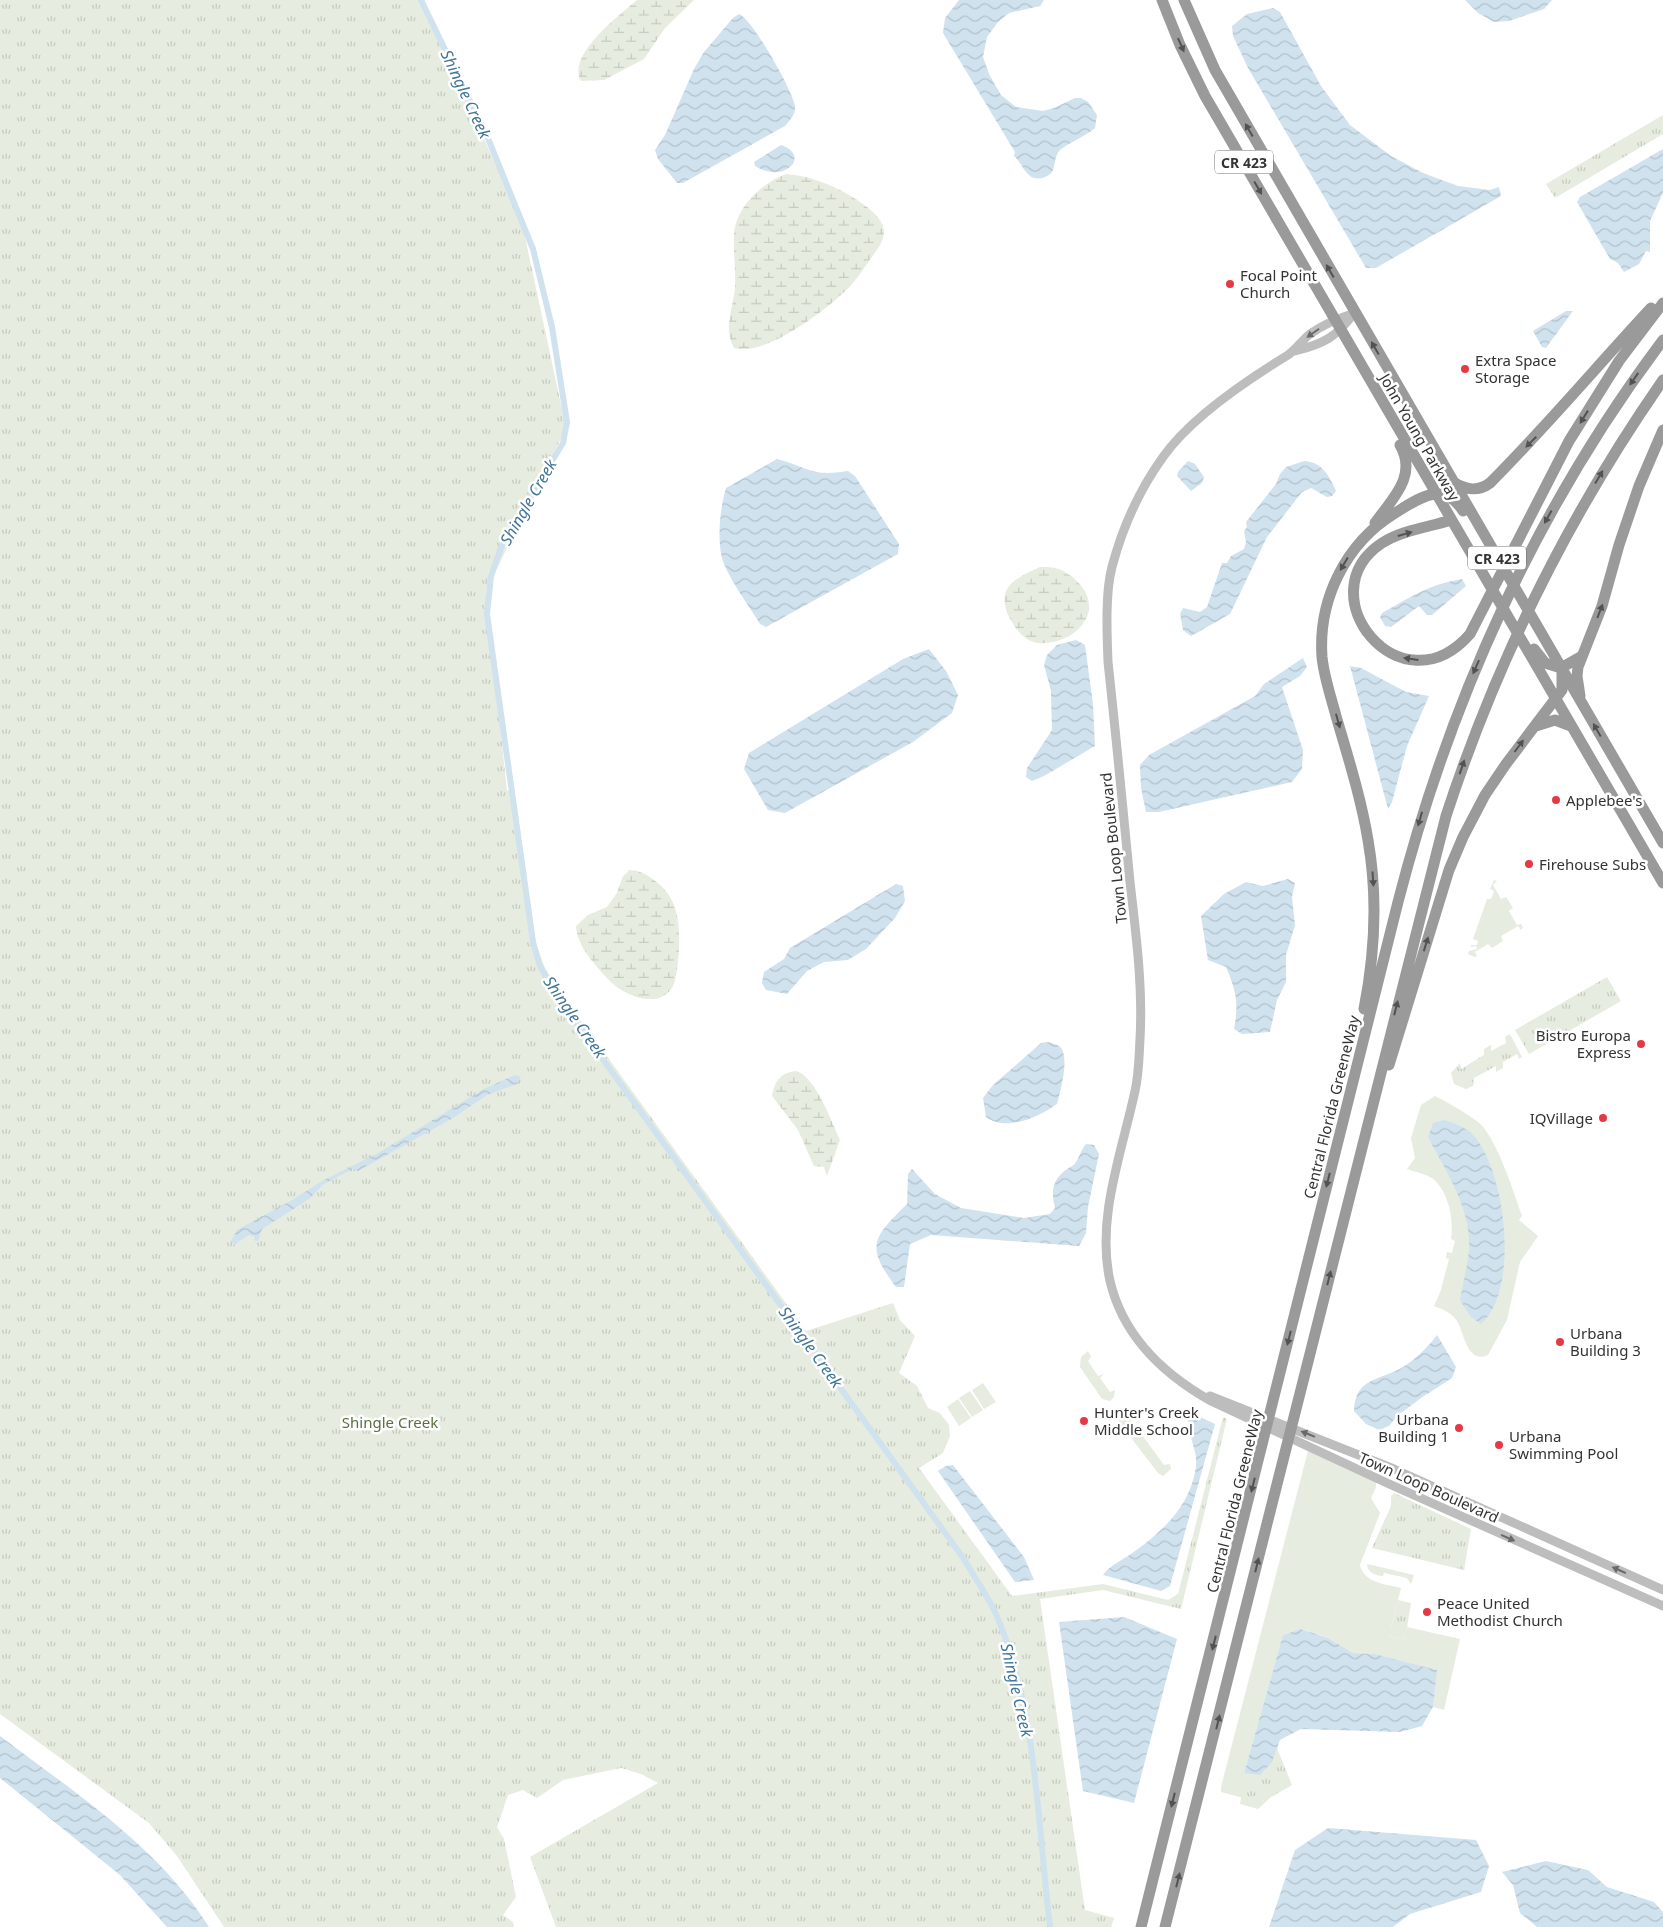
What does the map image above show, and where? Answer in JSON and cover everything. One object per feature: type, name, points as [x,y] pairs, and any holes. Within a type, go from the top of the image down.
[{"type":"highway","name":"John Young Parkway","points":[[1162,0],[1180,44],[1206,96],[1663,883]]},
{"type":"highway","name":"John Young Parkway","points":[[1184,0],[1215,70],[1663,843]]},
{"type":"highway","points":[[1453,482],[1473,490],[1484,488],[1490,483],[1542,431],[1592,371],[1663,296]]},
{"type":"highway","points":[[1452,520],[1392,538],[1368,555],[1357,578],[1355,590],[1359,620],[1374,643],[1393,655],[1407,659],[1432,659],[1448,653],[1463,642],[1476,624],[1509,554],[1569,441],[1619,361],[1663,302]]},
{"type":"highway","name":"Central Florida GreeneWay","points":[[1141,1927],[1423,809],[1455,718],[1520,572],[1582,459],[1663,340]]},
{"type":"highway","points":[[1335,1152],[1369,983],[1374,900],[1371,860],[1364,818],[1324,672],[1322,643],[1326,607],[1342,567],[1404,483],[1407,465],[1404,452],[1366,387],[1358,359]]},
{"type":"highway","points":[[1165,1927],[1358,1157],[1446,816],[1477,726],[1534,597],[1599,478],[1663,380]]},
{"type":"highway","points":[[1582,705],[1577,676],[1582,656],[1602,606],[1619,545],[1639,486],[1663,430]]},
{"type":"highway","points":[[1364,537],[1390,516],[1419,499],[1435,493],[1452,498],[1458,503],[1526,620],[1538,629]]},
{"type":"highway","points":[[1471,553],[1486,568],[1544,663],[1561,668],[1582,656]]},
{"type":"highway","points":[[1358,1157],[1449,870],[1485,795],[1562,690],[1564,680],[1561,668]]},
{"type":"highway","points":[[1533,728],[1541,723],[1555,720],[1571,726]]},
{"type":"street","name":"Town Loop Boulevard","points":[[1295,351],[1309,334],[1335,320],[1355,313]]},
{"type":"street","name":"Town Loop Boulevard","points":[[1355,313],[1342,331],[1317,346],[1295,351],[1251,378],[1190,428],[1163,456],[1138,498],[1111,568],[1106,630],[1108,662],[1141,1001],[1136,1089],[1108,1215],[1106,1258],[1115,1298],[1131,1331],[1144,1350],[1162,1369],[1186,1387],[1211,1401],[1387,1484],[1663,1606]]},
{"type":"street","name":"Town Loop Boulevard","points":[[1186,1387],[1241,1406],[1394,1469],[1663,1590]]},
{"type":"green space","name":"Shingle Creek","points":[[0,0],[421,0],[522,223],[566,428],[486,591],[507,791],[514,788],[536,945],[545,968],[806,1331],[893,1303],[900,1320],[915,1336],[899,1373],[917,1386],[928,1408],[940,1413],[949,1425],[950,1436],[943,1453],[919,1468],[1012,1596],[1103,1584],[1168,1600],[1178,1594],[1223,1417],[1227,1419],[1181,1609],[1103,1590],[1040,1599],[1085,1910],[1114,1918],[1111,1927],[556,1927],[530,1857],[658,1783],[641,1774],[621,1768],[563,1780],[537,1798],[523,1790],[508,1795],[497,1827],[504,1839],[516,1897],[503,1915],[513,1922],[514,1927],[224,1927],[177,1856],[149,1823],[0,1714]]},
{"type":"green space","points":[[637,0],[694,0],[665,28],[644,59],[604,80],[581,81],[578,71],[581,59],[588,48],[608,25]]},
{"type":"green space","points":[[1663,115],[1663,134],[1555,198],[1546,184]]},
{"type":"green space","points":[[786,174],[821,182],[838,189],[858,201],[877,216],[883,226],[884,231],[881,243],[853,283],[815,316],[798,328],[763,345],[747,349],[734,348],[729,333],[729,326],[735,288],[734,234],[736,224],[740,214],[752,197],[768,183]]},
{"type":"green space","points":[[1040,567],[1059,569],[1072,577],[1087,596],[1089,611],[1086,619],[1075,632],[1060,640],[1036,643],[1024,637],[1014,625],[1006,608],[1005,594],[1009,586],[1021,576]]},
{"type":"green space","points":[[627,870],[641,872],[654,880],[669,895],[676,912],[679,952],[676,973],[673,986],[667,994],[660,998],[642,998],[616,986],[588,956],[577,934],[576,926],[588,915],[607,907],[617,893],[623,876],[629,871]]},
{"type":"green space","points":[[1494,880],[1497,881],[1493,885],[1501,899],[1506,897],[1513,908],[1509,911],[1517,925],[1521,924],[1523,927],[1521,930],[1518,926],[1501,936],[1503,941],[1492,948],[1488,944],[1475,952],[1477,956],[1475,957],[1468,954],[1469,951],[1477,949],[1476,946],[1471,947],[1471,945],[1477,945],[1478,941],[1473,939],[1487,899],[1491,899],[1494,891],[1490,889]]},
{"type":"green space","points":[[1607,977],[1621,1001],[1529,1054],[1515,1030]]},
{"type":"green space","points":[[1510,1034],[1522,1057],[1519,1059],[1517,1054],[1503,1062],[1503,1068],[1496,1072],[1496,1066],[1474,1078],[1473,1086],[1466,1089],[1454,1084],[1451,1073],[1460,1063],[1461,1069],[1484,1055],[1484,1049],[1491,1045],[1491,1051],[1506,1043],[1505,1037]]},
{"type":"green space","points":[[796,1071],[803,1075],[816,1090],[840,1140],[827,1176],[824,1167],[814,1166],[798,1130],[772,1096],[779,1079],[790,1072]]},
{"type":"green space","points":[[1435,1096],[1468,1115],[1485,1129],[1498,1152],[1509,1180],[1522,1216],[1519,1220],[1538,1236],[1520,1262],[1507,1320],[1488,1355],[1481,1357],[1471,1352],[1467,1346],[1455,1318],[1441,1308],[1434,1306],[1441,1290],[1449,1259],[1446,1258],[1447,1252],[1452,1253],[1455,1241],[1451,1239],[1452,1223],[1447,1199],[1433,1179],[1407,1169],[1415,1158],[1411,1138],[1421,1105]]},
{"type":"green space","points":[[1088,1351],[1091,1357],[1088,1361],[1098,1376],[1104,1374],[1100,1378],[1110,1392],[1115,1390],[1114,1397],[1110,1401],[1102,1399],[1080,1367],[1081,1357]]},
{"type":"green space","points":[[983,1383],[996,1402],[984,1409],[972,1390]]},
{"type":"green space","points":[[970,1391],[983,1410],[972,1417],[959,1398]]},
{"type":"green space","points":[[958,1399],[971,1418],[959,1426],[947,1407]]},
{"type":"green space","points":[[1128,1410],[1132,1413],[1128,1416],[1164,1465],[1170,1464],[1171,1469],[1163,1476],[1158,1473],[1119,1422],[1119,1416]]},
{"type":"green space","points":[[1309,1447],[1376,1478],[1376,1487],[1371,1498],[1380,1513],[1360,1565],[1366,1576],[1376,1582],[1401,1588],[1389,1636],[1405,1640],[1407,1627],[1460,1639],[1444,1710],[1433,1707],[1436,1670],[1375,1654],[1353,1653],[1328,1638],[1302,1629],[1283,1635],[1244,1773],[1272,1762],[1283,1769],[1277,1794],[1258,1802],[1221,1792],[1221,1787]]},
{"type":"green space","points":[[1394,1493],[1471,1529],[1464,1570],[1372,1548],[1391,1506],[1391,1496]]},
{"type":"green space","points":[[1367,1564],[1414,1575],[1411,1584],[1407,1578],[1384,1573],[1383,1576],[1374,1574],[1368,1569]]},
{"type":"green space","points":[[1398,1600],[1411,1603],[1405,1640],[1389,1636]]},
{"type":"green space","points":[[1277,1748],[1292,1785],[1271,1797],[1258,1809],[1240,1804],[1243,1786],[1263,1770],[1271,1761]]},
{"type":"water","points":[[959,0],[1044,0],[1040,6],[1009,13],[998,22],[987,37],[983,57],[990,76],[1001,95],[1016,107],[1043,111],[1075,98],[1081,98],[1088,102],[1097,115],[1095,128],[1059,151],[1052,171],[1046,177],[1034,178],[1030,176],[1014,156],[1015,152],[943,33],[945,18]]},
{"type":"water","points":[[1465,0],[1552,0],[1544,9],[1509,21],[1494,22],[1478,13]]},
{"type":"water","points":[[1273,8],[1280,12],[1321,86],[1350,125],[1391,156],[1423,173],[1458,186],[1490,190],[1499,187],[1501,196],[1376,268],[1366,268],[1248,68],[1233,36],[1232,26],[1247,14]]},
{"type":"water","points":[[739,14],[753,29],[771,56],[787,85],[795,106],[795,112],[785,126],[683,183],[677,183],[658,159],[655,150],[665,135],[694,69],[704,52],[733,18]]},
{"type":"water","points":[[781,145],[790,150],[794,155],[794,161],[791,166],[776,172],[766,171],[755,166],[754,162]]},
{"type":"water","points":[[1663,149],[1663,193],[1650,221],[1650,252],[1646,251],[1639,264],[1624,272],[1618,263],[1610,259],[1577,202],[1580,197]]},
{"type":"water","points":[[1566,311],[1573,311],[1546,348],[1542,347],[1533,331]]},
{"type":"water","points":[[777,459],[811,471],[836,473],[848,471],[855,476],[899,544],[898,554],[766,627],[760,624],[736,587],[724,564],[720,547],[720,526],[726,488]]},
{"type":"water","points":[[1188,461],[1195,464],[1204,477],[1202,483],[1191,491],[1177,476],[1178,472]]},
{"type":"water","points":[[1304,461],[1316,464],[1324,470],[1336,491],[1332,496],[1327,497],[1311,488],[1302,492],[1267,537],[1230,614],[1191,636],[1183,630],[1180,614],[1183,608],[1200,612],[1207,607],[1222,563],[1227,563],[1231,556],[1244,549],[1246,522],[1276,484],[1280,474],[1286,467]]},
{"type":"water","points":[[1462,579],[1466,586],[1432,615],[1427,615],[1419,606],[1391,627],[1385,626],[1380,617],[1382,613],[1420,592]]},
{"type":"water","points":[[1076,640],[1085,645],[1093,704],[1095,746],[1032,781],[1026,777],[1027,768],[1052,730],[1051,691],[1044,665],[1047,655],[1057,645]]},
{"type":"water","points":[[929,649],[946,671],[958,695],[952,713],[913,742],[785,813],[768,810],[744,769],[749,753],[903,659]]},
{"type":"water","points":[[1303,658],[1307,667],[1300,676],[1282,687],[1303,750],[1302,769],[1292,782],[1159,812],[1146,812],[1141,788],[1140,765],[1149,755],[1255,696],[1264,684]]},
{"type":"water","points":[[1350,666],[1361,668],[1406,692],[1429,696],[1407,746],[1392,802],[1388,809]]},
{"type":"water","points":[[1288,879],[1295,883],[1292,897],[1295,925],[1286,955],[1286,982],[1277,1000],[1270,1032],[1242,1034],[1234,1029],[1236,997],[1226,967],[1208,960],[1201,916],[1224,894],[1246,882],[1263,886]]},
{"type":"water","points":[[896,884],[903,886],[905,901],[895,918],[866,949],[848,960],[824,962],[807,971],[787,994],[766,990],[762,983],[764,972],[784,959],[790,948]]},
{"type":"water","points":[[1048,1042],[1059,1046],[1064,1057],[1064,1074],[1057,1104],[1032,1118],[1013,1123],[994,1121],[986,1117],[983,1098],[993,1085],[1041,1043]]},
{"type":"water","points":[[515,1075],[521,1077],[517,1084],[487,1095],[453,1118],[358,1171],[353,1169],[324,1184],[309,1199],[262,1229],[258,1241],[255,1241],[254,1236],[249,1235],[234,1245],[231,1241],[237,1230],[324,1180],[378,1153],[484,1089]]},
{"type":"water","points":[[1444,1120],[1464,1128],[1474,1136],[1485,1153],[1501,1202],[1504,1259],[1501,1285],[1493,1308],[1481,1324],[1470,1316],[1460,1300],[1469,1251],[1467,1221],[1457,1192],[1428,1137],[1433,1123]]},
{"type":"water","points":[[1086,1144],[1094,1145],[1099,1154],[1088,1207],[1086,1233],[1079,1246],[931,1235],[910,1244],[904,1287],[896,1287],[886,1273],[877,1251],[877,1242],[887,1225],[907,1204],[908,1174],[912,1169],[935,1194],[961,1208],[1024,1218],[1050,1214],[1055,1208],[1053,1191],[1058,1177],[1074,1165]]},
{"type":"water","points":[[1437,1335],[1456,1367],[1452,1378],[1397,1416],[1389,1426],[1379,1430],[1366,1424],[1354,1411],[1355,1400],[1359,1392],[1370,1381],[1394,1372],[1408,1364]]},
{"type":"water","points":[[1200,1417],[1215,1424],[1170,1586],[1161,1591],[1103,1575],[1112,1566],[1153,1537],[1181,1506],[1193,1481],[1196,1467],[1188,1418]]},
{"type":"water","points":[[953,1465],[1024,1557],[1034,1580],[1015,1582],[938,1471],[946,1466]]},
{"type":"water","points":[[1124,1617],[1177,1639],[1134,1803],[1083,1791],[1059,1622]]},
{"type":"water","points":[[1301,1629],[1328,1638],[1353,1653],[1375,1654],[1437,1670],[1433,1707],[1422,1726],[1400,1732],[1301,1729],[1280,1740],[1272,1762],[1260,1775],[1244,1773],[1283,1635]]},
{"type":"water","points":[[0,1736],[86,1800],[140,1846],[188,1898],[209,1927],[167,1927],[120,1875],[0,1778]]},
{"type":"water","points":[[1328,1828],[1476,1840],[1489,1866],[1481,1892],[1410,1914],[1393,1927],[1269,1927],[1295,1850]]},
{"type":"water","points":[[1546,1861],[1588,1870],[1607,1887],[1654,1902],[1663,1912],[1663,1927],[1537,1927],[1520,1913],[1513,1885],[1502,1872]]},
{"type":"waterway","name":"Shingle Creek","points":[[421,0],[487,136],[533,249],[552,327],[567,422],[563,443],[503,542],[491,576],[487,614],[533,942],[540,966],[555,993],[964,1559],[991,1604],[1011,1655],[1021,1692],[1039,1811],[1050,1927]]},
{"type":"place","name":"Focal Point Church","points":[[1230,284]]},
{"type":"place","name":"Extra Space Storage","points":[[1465,369]]},
{"type":"place","name":"Applebee's","points":[[1556,800]]},
{"type":"place","name":"Firehouse Subs","points":[[1529,864]]},
{"type":"place","name":"Bistro Europa Express","points":[[1641,1044]]},
{"type":"place","name":"IQVillage","points":[[1603,1118]]},
{"type":"place","name":"Urbana Building 3","points":[[1560,1342]]},
{"type":"place","name":"Hunter's Creek Middle School","points":[[1084,1421]]},
{"type":"place","name":"Urbana Building 1","points":[[1459,1428]]},
{"type":"place","name":"Urbana Swimming Pool","points":[[1499,1445]]},
{"type":"place","name":"Peace United Methodist Church","points":[[1427,1612]]}]
